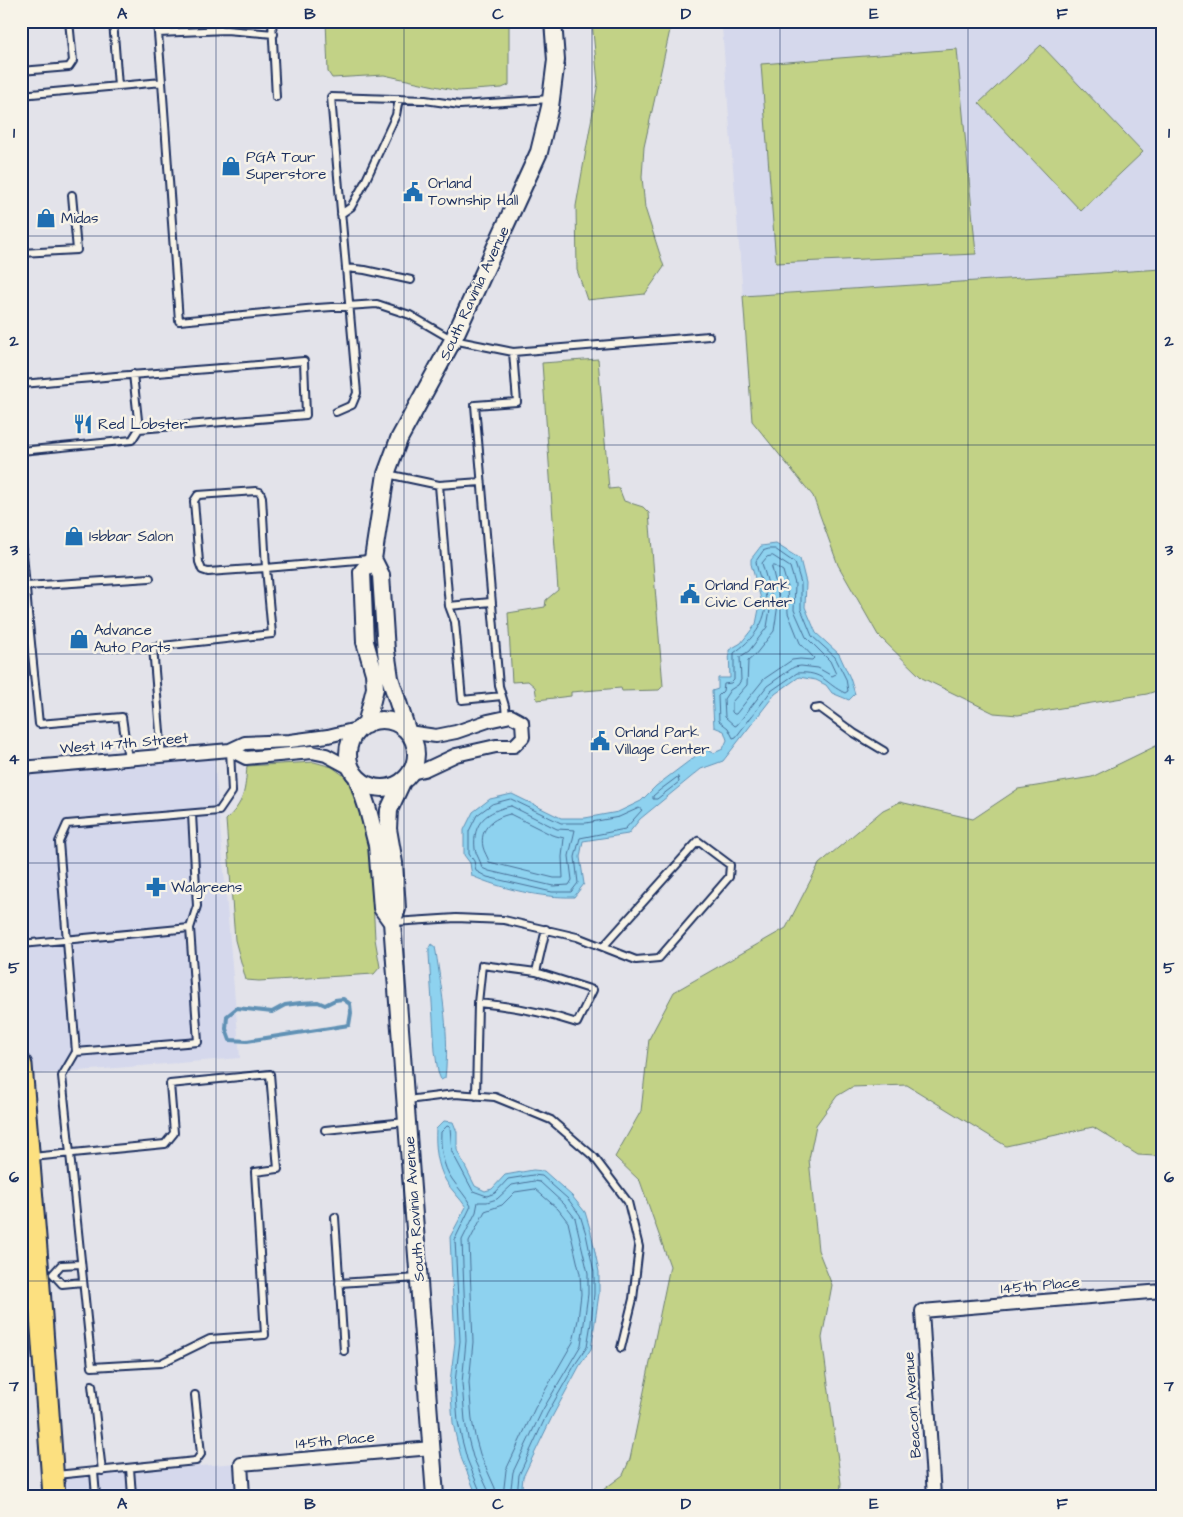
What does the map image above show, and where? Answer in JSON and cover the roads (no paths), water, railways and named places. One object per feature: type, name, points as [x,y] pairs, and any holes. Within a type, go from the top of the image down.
[{"type":"highway","points":[[21,1064],[28,1157],[46,1274],[53,1486]]},
{"type":"street","name":"South Ravinia Avenue","points":[[364,726],[376,688],[374,673],[365,642],[362,572],[373,559],[386,474],[399,439],[453,340],[539,152],[551,99],[556,60],[553,21]]},
{"type":"street","name":"South Ravinia Avenue","points":[[373,559],[380,575],[390,678],[407,731]]},
{"type":"street","points":[[407,731],[436,736],[512,716],[522,722],[523,737],[514,746],[496,746],[456,755],[407,778],[393,787],[382,788],[364,783],[354,773],[349,760],[351,742],[364,726],[378,721],[388,721],[398,724],[407,731],[413,740],[416,751],[416,763],[407,778]]},
{"type":"street","name":"West 147th Street","points":[[21,768],[230,750],[245,743],[290,741],[328,736],[364,726]]},
{"type":"street","name":"West 147th Street","points":[[230,750],[246,758],[312,752],[326,755],[354,773]]},
{"type":"street","name":"South Ravinia Avenue","points":[[354,773],[368,810],[377,845],[382,908],[392,922]]},
{"type":"street","name":"South Ravinia Avenue","points":[[407,778],[390,810],[388,829],[394,863],[397,909],[392,922],[436,1496]]},
{"type":"street","name":"145th Place","points":[[922,1312],[1162,1291]]},
{"type":"street","name":"Beacon Avenue","points":[[922,1312],[934,1496]]},
{"type":"street","name":"145th Place","points":[[243,1496],[241,1464],[432,1448]]},
{"type":"lane","points":[[21,71],[69,67],[73,61],[69,21]]},
{"type":"lane","points":[[113,21],[118,86]]},
{"type":"lane","points":[[157,21],[179,321],[377,304],[410,314],[453,340],[513,352],[709,336]]},
{"type":"lane","points":[[272,21],[276,97]]},
{"type":"lane","points":[[158,33],[226,30],[274,34]]},
{"type":"lane","points":[[21,94],[162,82]]},
{"type":"lane","points":[[336,412],[352,405],[357,393],[331,97],[425,100],[460,105],[551,99]]},
{"type":"lane","points":[[341,214],[351,207],[365,182],[396,115],[399,99]]},
{"type":"lane","points":[[21,252],[77,250],[72,195]]},
{"type":"lane","points":[[346,268],[372,271],[411,280]]},
{"type":"lane","points":[[506,717],[505,706],[498,686],[475,405],[517,402],[513,352]]},
{"type":"lane","points":[[21,384],[304,361],[306,415],[139,429]]},
{"type":"lane","points":[[21,451],[132,440],[139,429],[133,374]]},
{"type":"lane","points":[[386,474],[439,485],[481,482]]},
{"type":"lane","points":[[439,485],[449,606],[455,622],[462,700],[502,696]]},
{"type":"lane","points":[[162,756],[153,647],[272,634],[266,568],[262,497],[260,492],[198,496],[194,501],[199,562],[202,570],[208,572],[266,568],[373,559]]},
{"type":"lane","points":[[21,529],[26,586],[25,613],[39,724],[122,717],[128,759]]},
{"type":"lane","points":[[26,586],[150,578]]},
{"type":"lane","points":[[449,606],[491,602]]},
{"type":"lane","points":[[814,709],[820,708],[854,733],[884,751]]},
{"type":"lane","points":[[28,1157],[70,1154],[165,1144],[174,1132],[170,1084],[270,1074],[278,1169],[255,1172],[265,1335],[210,1339],[161,1363],[92,1367],[81,1264],[70,1154],[62,1076],[76,1052],[59,842],[67,824],[219,811],[232,792],[230,750]]},
{"type":"lane","points":[[76,1052],[198,1042],[190,928],[197,906],[192,814]]},
{"type":"lane","points":[[392,922],[456,918],[504,920],[578,937],[603,947],[636,960],[659,958],[729,877],[730,865],[698,841],[603,947]]},
{"type":"lane","points":[[21,944],[190,928]]},
{"type":"lane","points":[[536,972],[546,930]]},
{"type":"lane","points":[[476,1096],[478,1003],[482,965],[536,972],[593,990],[577,1023],[543,1012],[478,1003]]},
{"type":"lane","points":[[406,1100],[455,1094],[495,1096],[551,1120],[594,1156],[628,1202],[639,1247],[633,1299],[621,1348]]},
{"type":"lane","points":[[326,1130],[407,1122]]},
{"type":"lane","points":[[335,1217],[344,1351]]},
{"type":"lane","points":[[81,1264],[61,1264],[46,1274],[62,1284],[83,1282]]},
{"type":"lane","points":[[339,1283],[419,1278]]},
{"type":"lane","points":[[92,1385],[102,1472]]},
{"type":"lane","points":[[53,1486],[94,1472],[196,1461],[201,1454],[195,1395]]},
{"type":"lane","points":[[130,1468],[132,1496]]},
{"type":"lane","points":[[94,1472],[96,1496]]},
{"type":"water","points":[[776,544],[800,559],[806,583],[805,607],[816,633],[839,654],[855,694],[849,700],[832,693],[826,685],[816,680],[799,677],[775,694],[723,761],[701,769],[640,819],[628,834],[583,841],[580,857],[584,884],[574,897],[522,892],[472,876],[470,863],[464,855],[464,830],[473,812],[490,799],[512,794],[561,818],[585,818],[618,812],[641,801],[656,786],[705,749],[714,753],[723,749],[727,740],[724,731],[714,727],[712,691],[718,689],[718,678],[730,678],[729,650],[741,643],[756,624],[761,599],[751,559],[761,546]]},
{"type":"water","points":[[431,944],[435,947],[436,952],[446,1030],[445,1078],[441,1080],[435,1051],[429,954]]},
{"type":"water","points":[[444,1121],[453,1122],[457,1132],[457,1150],[475,1186],[485,1191],[492,1189],[505,1175],[533,1170],[544,1171],[572,1196],[585,1212],[591,1232],[599,1272],[599,1294],[591,1349],[580,1365],[552,1417],[523,1477],[521,1496],[477,1496],[462,1460],[453,1423],[450,1382],[455,1342],[450,1237],[466,1207],[450,1188],[439,1162],[436,1149],[436,1129]]},
{"type":"waterway","points":[[343,999],[350,1004],[349,1025],[247,1041],[230,1040],[226,1029],[227,1016],[237,1008],[272,1012],[285,1005],[318,1002],[325,1005],[335,1000],[343,999]]},
{"type":"place","name":"PGA Tour Superstore","points":[[231,166]]},
{"type":"place","name":"Orland Township Hall","points":[[413,192]]},
{"type":"place","name":"Midas","points":[[46,218]]},
{"type":"place","name":"Red Lobster","points":[[83,424]]},
{"type":"place","name":"Isbbar Salon","points":[[74,536]]},
{"type":"place","name":"Orland Park Civic Center","points":[[690,594]]},
{"type":"place","name":"Advance Auto Parts","points":[[79,639]]},
{"type":"place","name":"Orland Park Village Center","points":[[600,741]]},
{"type":"place","name":"Walgreens","points":[[156,887]]}]
